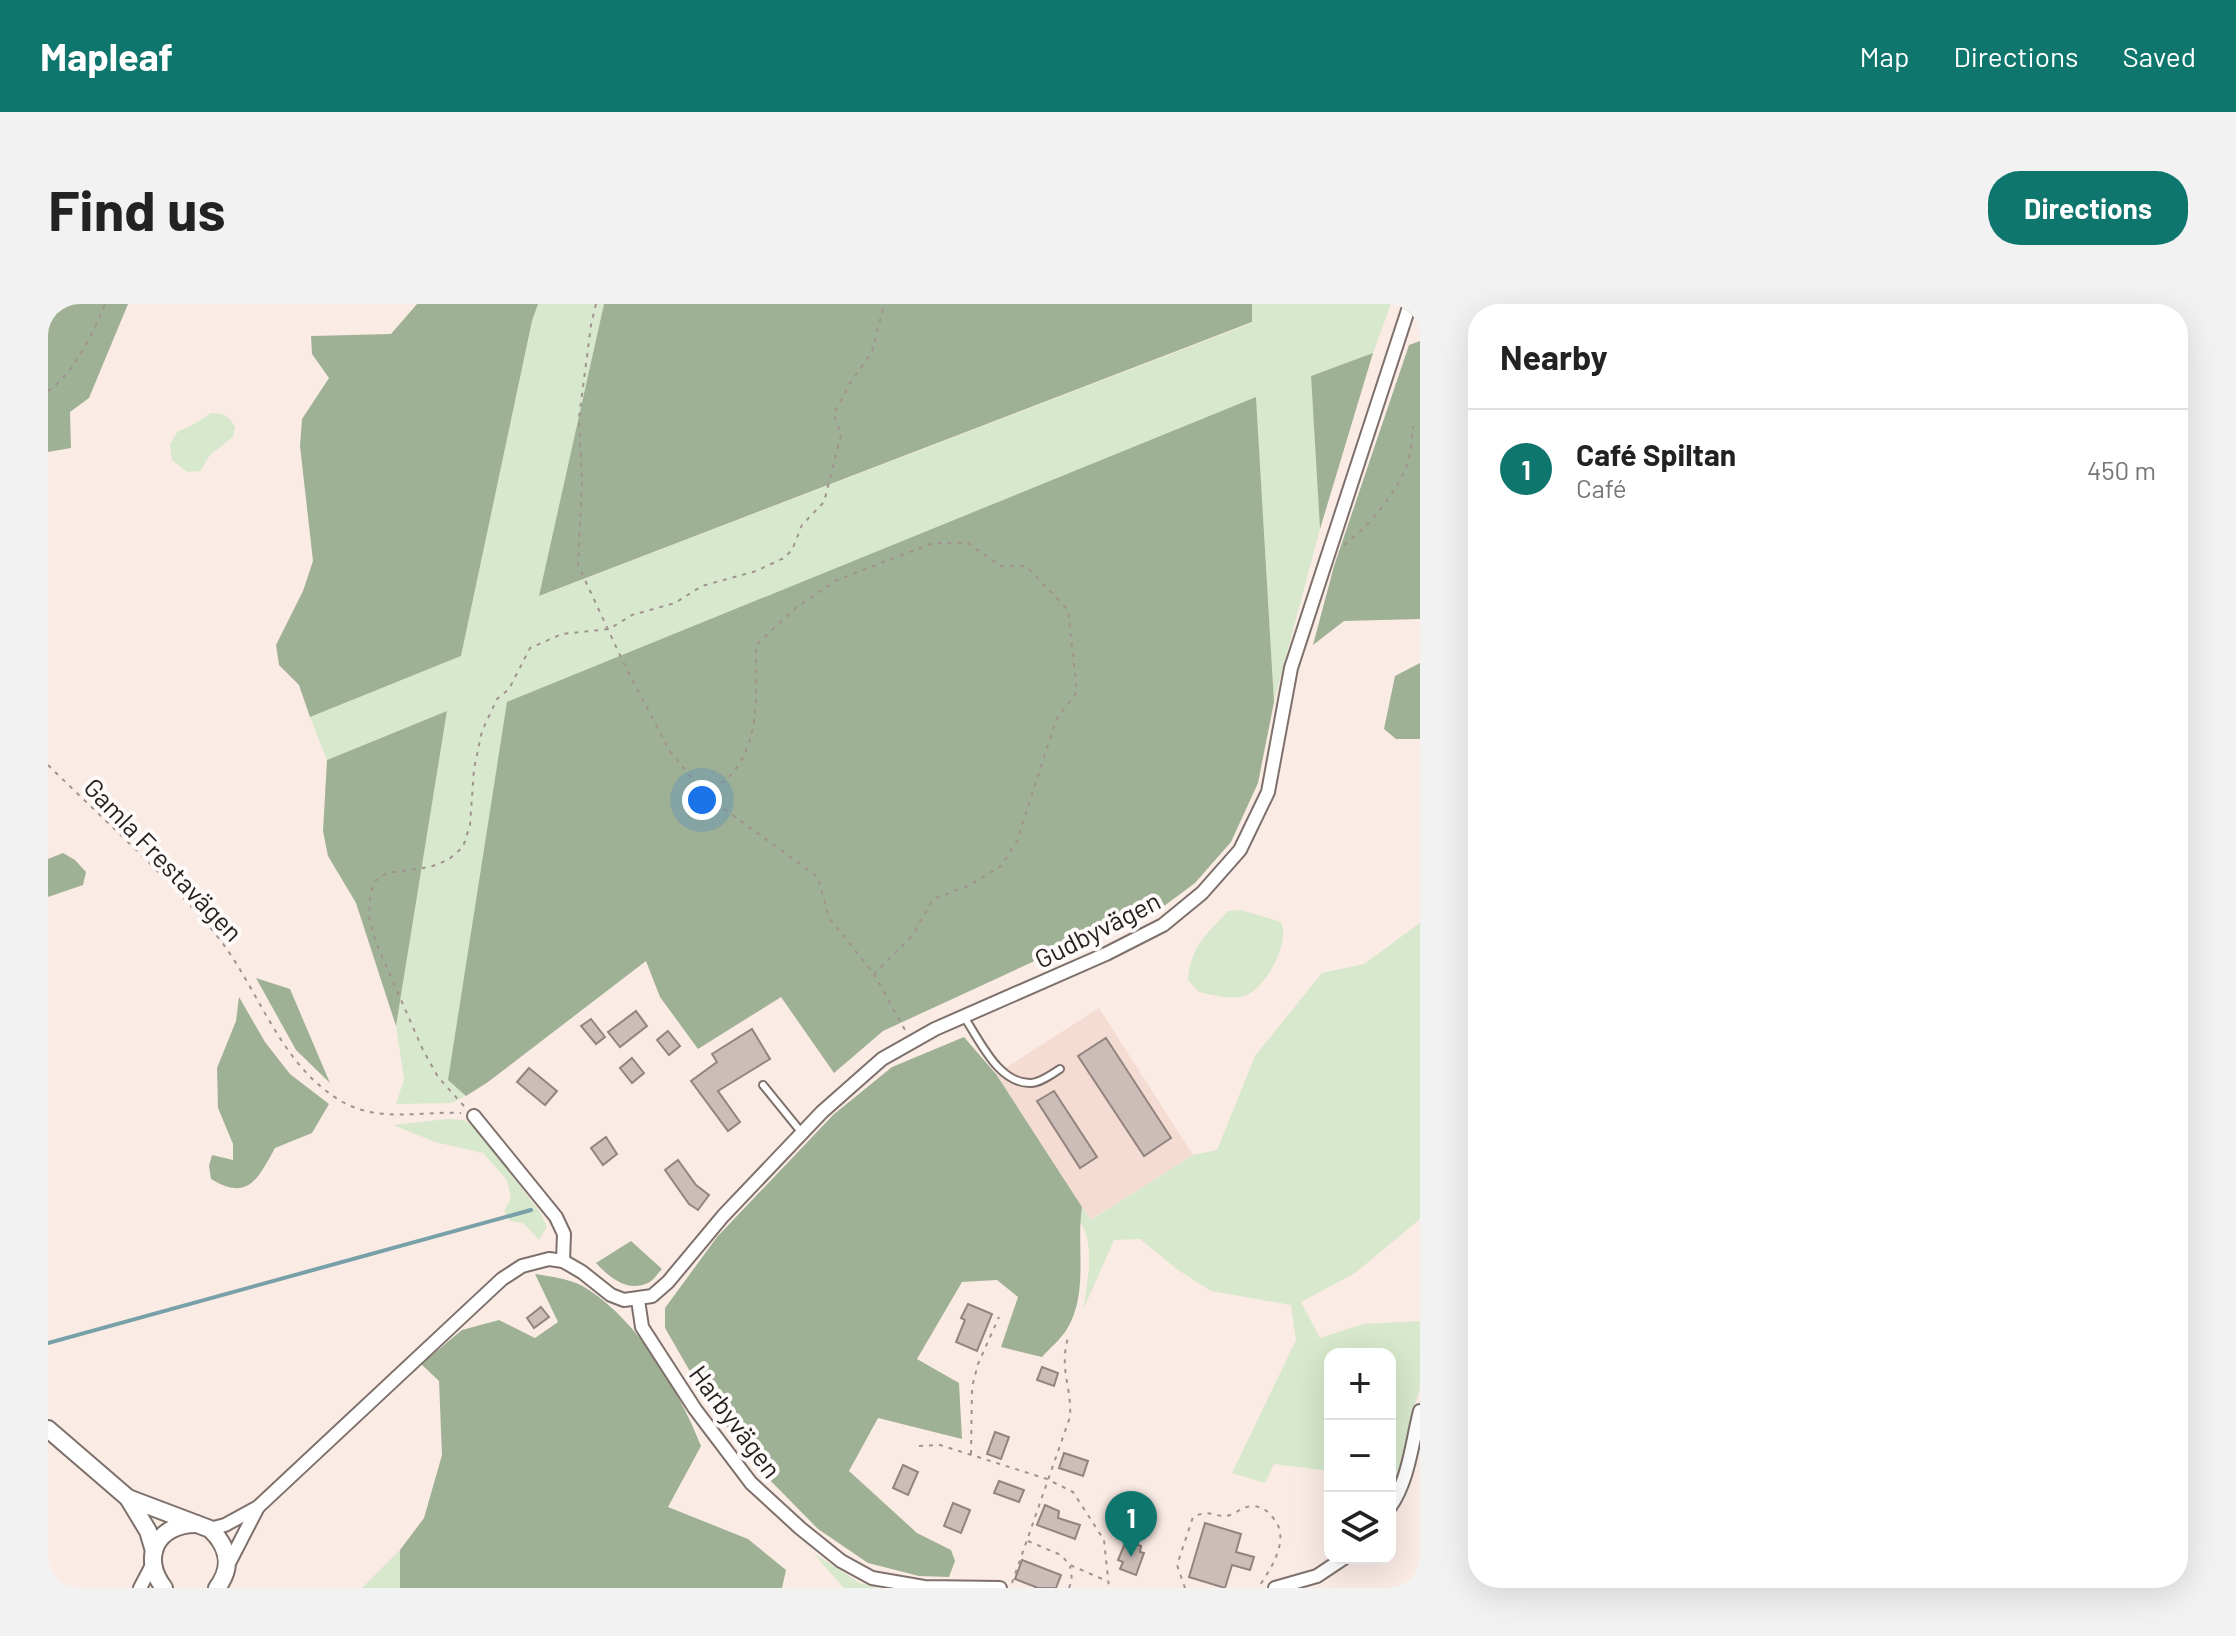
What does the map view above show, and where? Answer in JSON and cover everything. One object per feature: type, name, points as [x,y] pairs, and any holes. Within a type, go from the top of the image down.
[{"type":"street","name":"Gudbyvägen","points":[[638,1300],[652,1296],[668,1282],[723,1216],[802,1133],[882,1059],[911,1041],[1106,954],[1163,925],[1202,893],[1240,850],[1268,792],[1291,668],[1410,304]]},
{"type":"street","points":[[474,1116],[556,1217],[564,1234],[563,1261]]},
{"type":"street","points":[[140,1588],[160,1539],[170,1529],[183,1524],[204,1527],[225,1525],[258,1507],[502,1279],[522,1266],[549,1259],[563,1261],[611,1295],[624,1300],[638,1300]]},
{"type":"street","name":"Harbyvägen","points":[[638,1300],[642,1327],[695,1409],[751,1483],[831,1553],[872,1578],[924,1587],[1000,1588]]},
{"type":"street","points":[[1396,1498],[1420,1411]]},
{"type":"street","points":[[48,1429],[128,1498],[148,1531],[156,1578],[164,1588]]},
{"type":"street","points":[[128,1498],[204,1527],[221,1539],[227,1551],[224,1580]]},
{"type":"street","points":[[224,1580],[258,1507]]},
{"type":"street","points":[[1275,1588],[1317,1576],[1335,1564]]},
{"type":"lane","points":[[964,1017],[1001,1071],[1012,1079],[1033,1084],[1060,1069]]},
{"type":"lane","points":[[763,1085],[802,1133]]},
{"type":"path","points":[[48,391],[60,382],[95,328],[105,304]]},
{"type":"path","points":[[596,304],[579,418],[582,483],[578,565],[642,702],[669,750],[705,795],[818,877],[829,918],[874,974],[911,1041]]},
{"type":"path","points":[[474,1116],[438,1077],[376,943],[369,918],[370,895],[375,881],[387,873],[430,867],[448,860],[463,847],[470,825],[474,769],[482,731],[497,699],[509,689],[530,648],[562,634],[609,629],[632,615],[675,603],[702,586],[776,563],[792,550],[802,525],[824,502],[841,435],[834,414],[850,383],[872,352],[884,304]]},
{"type":"path","points":[[1331,544],[1345,545],[1361,532],[1387,500],[1405,470],[1413,426]]},
{"type":"path","points":[[705,795],[735,771],[751,738],[756,692],[756,645],[798,606],[837,580],[933,543],[968,543],[1000,566],[1026,566],[1068,610],[1077,692],[1056,720],[1017,841],[1001,866],[968,886],[933,899],[912,936],[874,974]]},
{"type":"path","name":"Gamla Frestavägen","points":[[48,765],[208,924],[235,959],[280,1040],[306,1075],[343,1102],[372,1113],[458,1113],[474,1116]]},
{"type":"path","points":[[971,1456],[972,1387],[978,1364],[999,1317]]},
{"type":"path","points":[[1010,1588],[1070,1417],[1071,1402],[1064,1377],[1063,1355],[1069,1334]]},
{"type":"path","points":[[919,1446],[940,1445],[1047,1479],[1073,1492],[1104,1540],[1109,1588]]},
{"type":"path","points":[[1185,1588],[1177,1565],[1193,1517],[1204,1511],[1227,1516],[1250,1505],[1265,1509],[1277,1523],[1280,1544],[1258,1588]]},
{"type":"path","points":[[1027,1541],[1061,1555],[1070,1565],[1108,1581]]},
{"type":"path","points":[[1069,1588],[1072,1580],[1070,1565]]},
{"type":"shaded area","points":[[1099,1008],[1193,1155],[1090,1220],[996,1074]]},
{"type":"green space","points":[[48,304],[128,304],[89,398],[70,412],[71,448],[48,452]]},
{"type":"green space","points":[[417,304],[538,304],[461,656],[310,717],[299,685],[279,665],[276,645],[303,591],[313,561],[300,446],[302,419],[329,378],[312,354],[311,336],[391,334]]},
{"type":"green space","points":[[538,304],[604,304],[540,596],[1252,323],[1252,304],[1391,304],[1373,353],[1311,376],[1320,529],[1274,702],[1256,398],[448,1079],[466,1096],[452,1103],[396,1104],[404,1079],[396,1026],[447,711],[327,760],[310,717],[461,656]]},
{"type":"green space","points":[[604,304],[1252,304],[1252,322],[539,596]]},
{"type":"green space","points":[[1420,341],[1420,619],[1344,621],[1313,645],[1334,566],[1409,345]]},
{"type":"green space","points":[[1373,353],[1320,529],[1311,376]]},
{"type":"green space","points":[[1256,397],[1274,702],[1258,783],[1231,842],[1195,883],[1156,912],[1065,947],[883,1031],[834,1073],[781,997],[698,1049],[660,997],[646,961],[466,1096],[448,1080],[507,702]]},
{"type":"green space","points":[[211,413],[223,415],[231,421],[235,428],[233,437],[210,455],[200,471],[187,472],[172,460],[170,444],[178,431]]},
{"type":"green space","points":[[1420,663],[1420,739],[1396,739],[1384,729],[1395,676]]},
{"type":"green space","points":[[447,711],[396,1026],[356,903],[328,856],[323,831],[327,760]]},
{"type":"green space","points":[[63,853],[86,872],[83,885],[48,897],[48,859]]},
{"type":"green space","points":[[1241,910],[1281,922],[1282,941],[1274,964],[1260,985],[1244,996],[1227,997],[1199,992],[1188,980],[1196,950],[1206,934],[1228,911]]},
{"type":"green space","points":[[1420,923],[1420,1219],[1355,1273],[1301,1302],[1320,1338],[1363,1324],[1420,1321],[1420,1389],[1396,1482],[1396,1348],[1324,1348],[1324,1470],[1274,1464],[1265,1483],[1232,1473],[1296,1340],[1291,1305],[1211,1291],[1178,1270],[1140,1239],[1114,1240],[1083,1310],[1089,1253],[1080,1222],[1082,1207],[1091,1220],[1193,1155],[1217,1150],[1255,1056],[1322,973],[1364,964]]},
{"type":"green space","points":[[256,978],[290,989],[330,1083],[296,1050]]},
{"type":"green space","points":[[239,997],[265,1042],[290,1074],[329,1104],[312,1133],[275,1148],[251,1183],[235,1188],[211,1179],[209,1166],[212,1155],[233,1160],[233,1144],[218,1108],[217,1068],[236,1021]]},
{"type":"green space","points":[[964,1037],[996,1074],[1082,1207],[1080,1285],[1074,1315],[1067,1329],[1042,1357],[1001,1347],[1018,1297],[997,1280],[962,1282],[917,1359],[959,1383],[962,1439],[878,1418],[849,1471],[917,1533],[951,1550],[955,1561],[949,1577],[919,1576],[868,1563],[818,1529],[755,1465],[703,1394],[665,1328],[665,1308],[717,1237],[833,1115],[892,1067]]},
{"type":"green space","points":[[464,1120],[476,1128],[540,1212],[547,1227],[539,1240],[523,1223],[510,1221],[504,1211],[511,1198],[507,1180],[483,1153],[435,1142],[393,1125]]},
{"type":"green space","points":[[631,1241],[662,1269],[650,1282],[640,1286],[619,1282],[596,1263]]},
{"type":"green space","points":[[535,1274],[583,1286],[607,1304],[641,1339],[669,1381],[701,1446],[668,1507],[748,1539],[786,1570],[782,1588],[400,1588],[400,1550],[424,1518],[442,1455],[439,1381],[421,1364],[462,1330],[499,1320],[535,1338],[558,1322]]},
{"type":"green space","points":[[400,1550],[400,1588],[362,1588]]},
{"type":"green space","points":[[813,1553],[860,1583],[879,1588],[844,1588]]},
{"type":"building","points":[[636,1011],[647,1026],[620,1047],[608,1032]]},
{"type":"building","points":[[591,1019],[605,1037],[596,1044],[581,1026]]},
{"type":"building","points":[[752,1029],[770,1059],[718,1091],[740,1122],[728,1131],[691,1081],[717,1062],[712,1054]]},
{"type":"building","points":[[668,1031],[680,1046],[669,1055],[657,1040]]},
{"type":"building","points":[[1106,1038],[1171,1138],[1144,1156],[1078,1056]]},
{"type":"building","points":[[632,1058],[644,1073],[632,1083],[620,1068]]},
{"type":"building","points":[[529,1068],[557,1091],[545,1105],[517,1082]]},
{"type":"building","points":[[1054,1091],[1097,1157],[1080,1168],[1037,1101]]},
{"type":"building","points":[[606,1137],[617,1154],[603,1165],[591,1148]]},
{"type":"building","points":[[678,1160],[696,1185],[709,1195],[698,1210],[689,1204],[665,1170]]},
{"type":"building","points":[[968,1304],[992,1314],[977,1351],[956,1342],[965,1320],[961,1318]]},
{"type":"building","points":[[541,1307],[549,1317],[534,1328],[527,1318]]},
{"type":"building","points":[[1042,1367],[1058,1373],[1054,1386],[1037,1380]]},
{"type":"building","points":[[995,1432],[1009,1437],[1001,1459],[987,1454]]},
{"type":"building","points":[[1064,1453],[1088,1461],[1083,1476],[1059,1468]]},
{"type":"building","points":[[903,1465],[918,1472],[908,1495],[893,1488]]},
{"type":"building","points":[[999,1481],[1024,1490],[1019,1502],[994,1493]]},
{"type":"building","points":[[953,1503],[970,1510],[961,1533],[944,1526]]},
{"type":"building","points":[[1045,1505],[1059,1511],[1058,1518],[1080,1525],[1075,1539],[1037,1525]]},
{"type":"building","points":[[1205,1523],[1241,1534],[1236,1552],[1254,1557],[1250,1570],[1232,1565],[1225,1588],[1189,1577]]},
{"type":"building","points":[[1126,1541],[1141,1546],[1140,1552],[1144,1553],[1136,1575],[1120,1569],[1123,1562],[1118,1560]]},
{"type":"building","points":[[1022,1560],[1061,1575],[1056,1588],[1038,1588],[1015,1579]]},
{"type":"waterway","points":[[48,1343],[531,1210]]},
{"type":"place","name":"Café Spiltan","points":[[1131,1557]]}]
